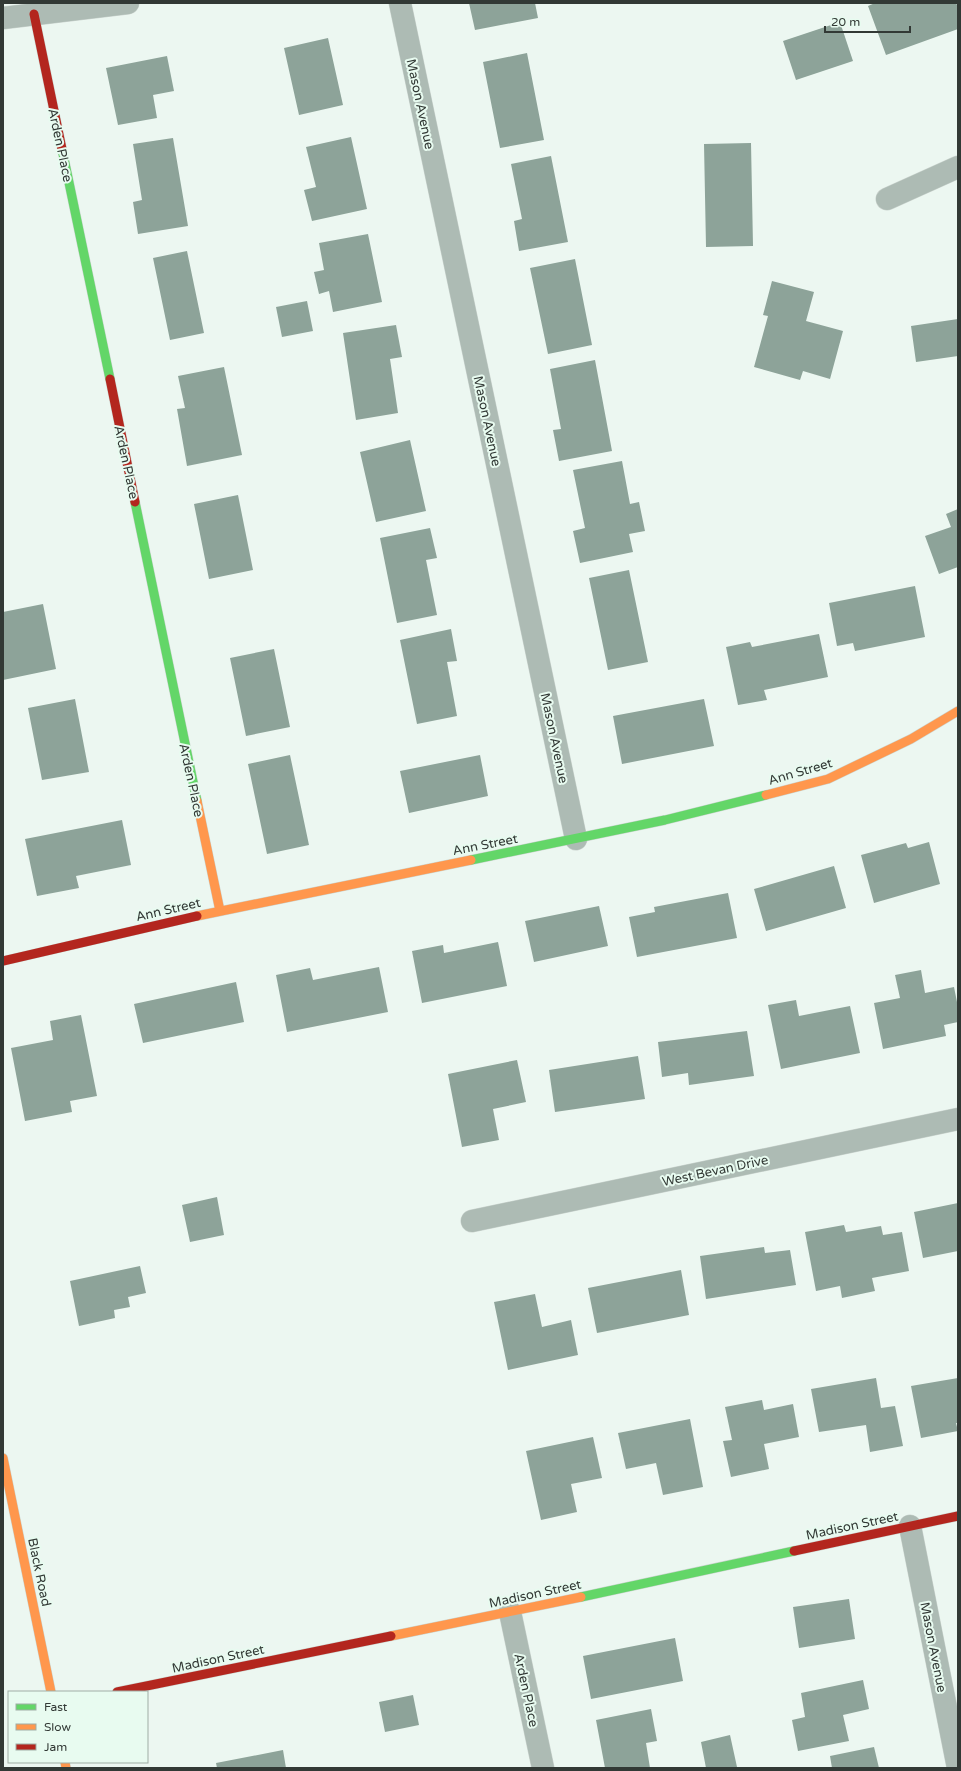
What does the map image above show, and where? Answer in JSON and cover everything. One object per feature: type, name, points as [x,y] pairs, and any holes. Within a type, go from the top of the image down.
[{"type":"street","points":[[3,18],[128,3]]},
{"type":"street","name":"Mason Avenue","points":[[400,3],[576,839]]},
{"type":"street","name":"Arden Place","points":[[34,14],[220,911]]},
{"type":"street","points":[[887,199],[958,168]]},
{"type":"street","name":"Ann Street","points":[[3,961],[220,911],[665,820],[828,779],[911,739],[958,711]]},
{"type":"street","name":"West Bevan Drive","points":[[472,1221],[958,1119]]},
{"type":"street","name":"Black Road","points":[[3,1458],[51,1691]]},
{"type":"street","name":"Madison Street","points":[[122,1691],[510,1612],[958,1516]]},
{"type":"street","name":"Mason Avenue","points":[[910,1526],[958,1768]]},
{"type":"street","name":"Arden Place","points":[[510,1612],[543,1768]]},
{"type":"building","points":[[469,3],[535,3],[538,18],[475,30]]},
{"type":"building","points":[[875,3],[956,3],[958,7],[958,29],[886,55],[868,6]]},
{"type":"building","points":[[840,22],[853,61],[796,80],[783,41]]},
{"type":"building","points":[[328,38],[343,105],[299,115],[284,48]]},
{"type":"building","points":[[527,53],[544,140],[500,148],[483,62]]},
{"type":"building","points":[[167,56],[174,91],[153,95],[157,118],[118,125],[106,68]]},
{"type":"building","points":[[351,137],[367,209],[312,221],[304,190],[316,187],[306,147]]},
{"type":"building","points":[[173,138],[188,226],[138,234],[133,202],[142,200],[133,144]]},
{"type":"building","points":[[751,143],[753,246],[706,247],[704,144]]},
{"type":"building","points":[[551,156],[568,242],[519,251],[514,221],[522,219],[511,164]]},
{"type":"building","points":[[368,234],[382,302],[333,312],[329,291],[319,294],[314,272],[324,270],[319,243]]},
{"type":"building","points":[[187,251],[204,333],[170,340],[153,258]]},
{"type":"building","points":[[575,259],[592,345],[548,354],[530,268]]},
{"type":"building","points":[[772,281],[814,292],[806,321],[843,331],[830,379],[803,371],[800,380],[754,367],[768,316],[763,315]]},
{"type":"building","points":[[307,301],[313,331],[282,337],[276,307]]},
{"type":"building","points":[[958,319],[958,356],[916,362],[911,326]]},
{"type":"building","points":[[396,325],[402,357],[390,359],[398,413],[356,420],[343,333]]},
{"type":"building","points":[[595,360],[612,451],[559,461],[553,430],[561,429],[550,369]]},
{"type":"building","points":[[224,367],[242,455],[187,466],[177,409],[185,408],[178,376]]},
{"type":"building","points":[[410,440],[426,511],[376,522],[360,452]]},
{"type":"building","points":[[622,461],[630,504],[639,502],[645,531],[629,534],[633,552],[580,563],[573,531],[585,528],[573,470]]},
{"type":"building","points":[[238,495],[253,570],[209,579],[194,504]]},
{"type":"building","points":[[958,509],[958,567],[939,574],[925,536],[951,527],[946,514]]},
{"type":"building","points":[[430,528],[437,558],[426,560],[437,615],[397,623],[380,538]]},
{"type":"building","points":[[629,570],[648,662],[608,670],[589,578]]},
{"type":"building","points":[[915,586],[925,637],[855,651],[853,643],[837,646],[829,603]]},
{"type":"building","points":[[43,604],[56,669],[3,680],[3,612]]},
{"type":"building","points":[[451,629],[457,661],[447,662],[457,716],[417,724],[400,640]]},
{"type":"building","points":[[819,634],[828,677],[764,690],[767,700],[738,705],[726,647],[750,642],[752,647]]},
{"type":"building","points":[[274,649],[290,727],[246,736],[230,658]]},
{"type":"building","points":[[75,699],[89,772],[42,780],[28,708]]},
{"type":"building","points":[[704,699],[714,746],[622,764],[613,716]]},
{"type":"building","points":[[290,755],[309,845],[267,854],[248,764]]},
{"type":"building","points":[[480,755],[488,796],[409,813],[400,771]]},
{"type":"building","points":[[122,820],[131,865],[76,876],[79,888],[37,896],[25,839]]},
{"type":"building","points":[[929,842],[940,884],[874,903],[861,855],[906,843],[908,848]]},
{"type":"building","points":[[834,866],[846,908],[766,931],[754,889]]},
{"type":"building","points":[[728,893],[737,938],[637,957],[629,917],[655,912],[654,907]]},
{"type":"building","points":[[599,906],[608,946],[534,962],[525,921]]},
{"type":"building","points":[[498,942],[507,986],[422,1003],[412,951],[443,945],[444,953]]},
{"type":"building","points":[[379,967],[388,1012],[287,1032],[276,975],[310,968],[313,980]]},
{"type":"building","points":[[921,970],[925,993],[954,987],[958,1007],[958,1022],[944,1025],[946,1036],[883,1049],[874,1003],[900,998],[895,975]]},
{"type":"building","points":[[236,982],[244,1022],[143,1043],[134,1004]]},
{"type":"building","points":[[796,1000],[799,1016],[850,1006],[860,1053],[781,1069],[768,1005]]},
{"type":"building","points":[[81,1015],[97,1096],[70,1101],[72,1112],[25,1121],[11,1048],[53,1040],[50,1021]]},
{"type":"building","points":[[747,1031],[754,1076],[689,1085],[688,1073],[662,1077],[658,1042]]},
{"type":"building","points":[[638,1056],[645,1099],[555,1112],[549,1070]]},
{"type":"building","points":[[517,1060],[526,1102],[493,1109],[499,1140],[462,1147],[448,1074]]},
{"type":"building","points":[[217,1197],[224,1235],[190,1242],[182,1205]]},
{"type":"building","points":[[958,1203],[958,1251],[923,1258],[914,1212]]},
{"type":"building","points":[[844,1225],[846,1232],[881,1226],[883,1235],[902,1232],[909,1271],[872,1278],[875,1291],[842,1298],[840,1286],[816,1291],[805,1232]]},
{"type":"building","points":[[764,1247],[765,1253],[790,1250],[796,1285],[706,1299],[700,1256]]},
{"type":"building","points":[[140,1266],[146,1293],[128,1297],[130,1307],[114,1310],[115,1318],[79,1326],[70,1281]]},
{"type":"building","points":[[681,1270],[689,1315],[597,1333],[588,1288]]},
{"type":"building","points":[[535,1294],[542,1327],[571,1320],[578,1355],[508,1370],[494,1302]]},
{"type":"building","points":[[876,1378],[881,1408],[895,1406],[903,1446],[870,1452],[866,1425],[819,1432],[811,1389]]},
{"type":"building","points":[[958,1378],[958,1423],[956,1423],[958,1431],[921,1438],[911,1386]]},
{"type":"building","points":[[762,1400],[764,1410],[793,1404],[799,1437],[764,1444],[769,1469],[731,1477],[723,1441],[732,1440],[725,1407]]},
{"type":"building","points":[[690,1419],[703,1487],[663,1495],[656,1463],[626,1469],[618,1433]]},
{"type":"building","points":[[593,1437],[602,1478],[571,1484],[577,1512],[541,1520],[526,1451]]},
{"type":"building","points":[[849,1599],[855,1639],[799,1648],[793,1607]]},
{"type":"building","points":[[675,1638],[683,1681],[591,1699],[583,1656]]},
{"type":"building","points":[[863,1680],[869,1709],[843,1715],[849,1741],[798,1751],[792,1720],[805,1717],[801,1693]]},
{"type":"building","points":[[413,1695],[419,1725],[385,1732],[379,1702]]},
{"type":"building","points":[[651,1709],[657,1741],[646,1743],[650,1768],[605,1768],[596,1720]]},
{"type":"building","points":[[730,1735],[737,1767],[706,1768],[701,1742]]},
{"type":"building","points":[[874,1747],[879,1768],[832,1768],[830,1756]]},
{"type":"building","points":[[283,1750],[286,1768],[217,1768],[216,1763]]},
{"type":"traffic: fast","points":[[62,149],[110,379]]},
{"type":"traffic: fast","points":[[135,502],[197,801]]},
{"type":"traffic: fast","points":[[471,860],[665,820],[766,795]]},
{"type":"traffic: fast","points":[[581,1597],[794,1551]]},
{"type":"traffic: slow","points":[[766,795],[828,779],[911,739],[958,711]]},
{"type":"traffic: slow","points":[[197,801],[220,911]]},
{"type":"traffic: slow","points":[[197,916],[471,860]]},
{"type":"traffic: slow","points":[[3,1458],[51,1691]]},
{"type":"traffic: slow","points":[[391,1636],[581,1597]]},
{"type":"traffic: slow","points":[[65,1763],[66,1768]]},
{"type":"traffic: jam","points":[[34,14],[62,149]]},
{"type":"traffic: jam","points":[[110,379],[135,502]]},
{"type":"traffic: jam","points":[[3,961],[197,916]]},
{"type":"traffic: jam","points":[[794,1551],[958,1516]]},
{"type":"traffic: jam","points":[[122,1691],[391,1636]]}]
